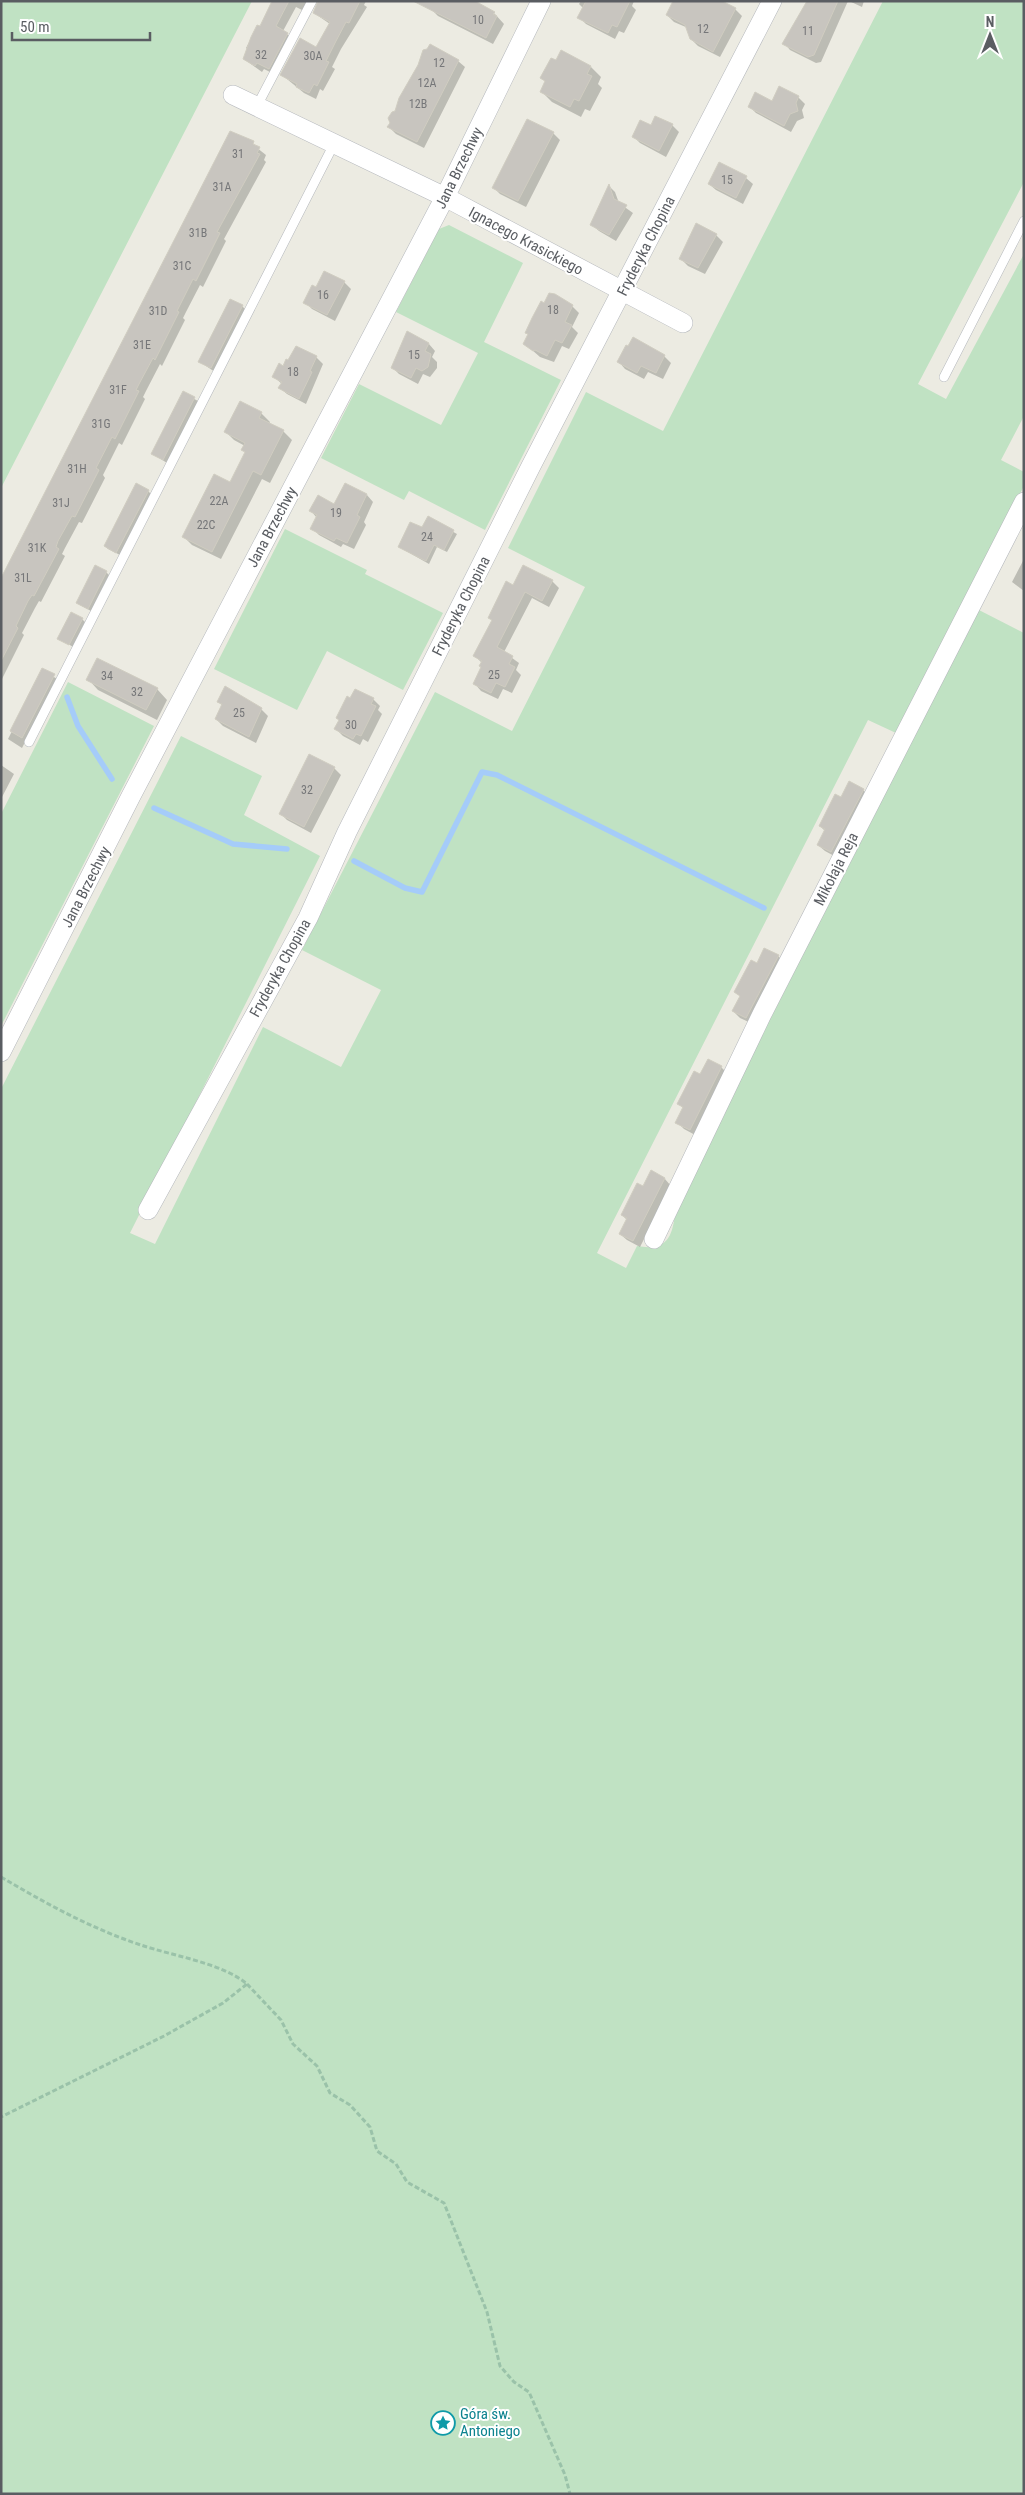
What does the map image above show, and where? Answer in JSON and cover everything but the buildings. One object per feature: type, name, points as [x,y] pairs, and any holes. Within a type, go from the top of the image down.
[{"type":"street","name":"Jana Brzechwy","points":[[1,1052],[135,787],[445,197],[541,1]]},
{"type":"street","name":"Fryderyka Chopina","points":[[148,1210],[308,918],[391,743],[531,466],[772,1]]},
{"type":"street","name":"Ignacego Krasickiego","points":[[233,95],[445,197],[683,324]]},
{"type":"street","name":"Mikołaja Reja","points":[[654,1239],[758,1023],[1024,502]]},
{"type":"lane","points":[[257,106],[312,1]]},
{"type":"lane","points":[[29,742],[334,144]]},
{"type":"lane","points":[[944,377],[1024,221]]},
{"type":"path","points":[[1,1877],[53,1906],[141,1946],[177,1954],[194,1962],[234,1974],[247,1984],[281,2020],[293,2044],[317,2066],[330,2093],[350,2105],[370,2126],[377,2151],[396,2164],[407,2182],[444,2203],[487,2312],[500,2366],[514,2382],[529,2392],[565,2475],[570,2494]]},
{"type":"path","points":[[1,2118],[164,2036],[223,2003],[247,1984]]},
{"type":"green space","points":[[1,1],[252,1],[1,488]]},
{"type":"green space","points":[[883,1],[1024,1],[1024,182],[918,384],[946,399],[1024,254],[1024,416],[1001,460],[1024,472],[1024,486],[896,733],[868,720],[597,1253],[626,1268],[637,1246],[657,1246],[668,1239],[673,1225],[676,1206],[977,609],[1024,633],[1024,2494],[1,2494],[1,1089],[181,736],[262,776],[244,815],[320,856],[130,1233],[155,1244],[263,1027],[341,1067],[381,990],[302,950],[435,692],[512,731],[585,587],[508,548],[586,392],[663,431]]},
{"type":"green space","points":[[449,225],[523,263],[484,342],[561,380],[485,530],[409,491],[404,500],[321,458],[359,384],[441,425],[478,353],[396,312],[439,229]]},
{"type":"green space","points":[[285,529],[367,570],[365,574],[443,613],[403,690],[327,651],[297,710],[214,669]]},
{"type":"green space","points":[[68,682],[154,726],[1,1026],[1,814]]},
{"type":"waterway","points":[[67,697],[78,726],[112,779]]},
{"type":"waterway","points":[[354,861],[405,888],[422,892],[482,772],[497,775],[764,908]]},
{"type":"waterway","points":[[154,808],[233,844],[287,849]]},
{"type":"place","name":"Góra św. Antoniego","points":[[443,2423]]}]
